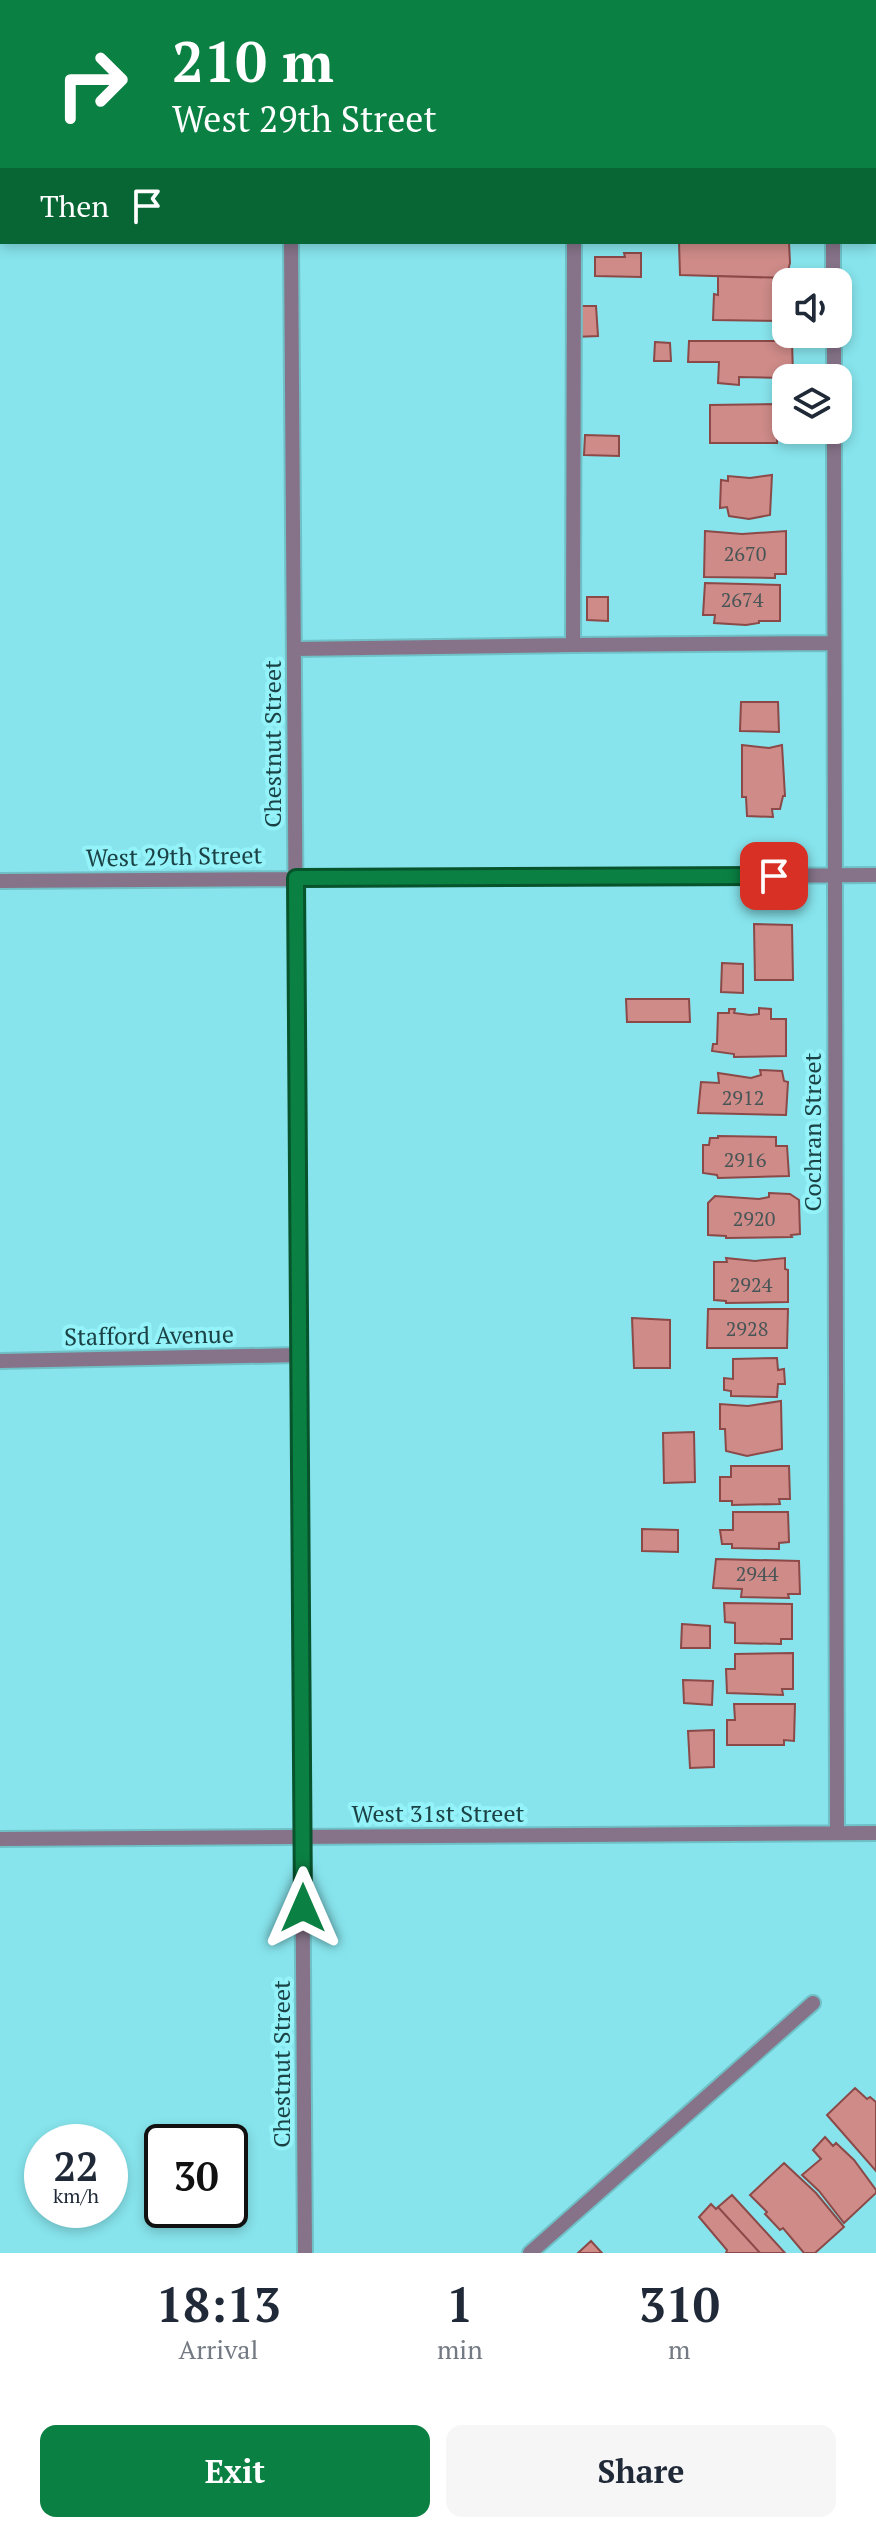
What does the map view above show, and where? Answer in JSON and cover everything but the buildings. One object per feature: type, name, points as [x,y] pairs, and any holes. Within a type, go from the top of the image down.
[{"type":"street","name":"Chestnut Street","points":[[291,244],[305,2253]]},
{"type":"street","points":[[573,645],[574,244]]},
{"type":"street","points":[[833,244],[833,268]]},
{"type":"street","name":"Cochran Street","points":[[834,444],[837,1833]]},
{"type":"street","points":[[294,649],[834,643]]},
{"type":"street","name":"West 29th Street","points":[[0,881],[876,875]]},
{"type":"street","name":"Stafford Avenue","points":[[0,1361],[299,1355]]},
{"type":"street","name":"West 31st Street","points":[[0,1839],[876,1833]]},
{"type":"street","points":[[530,2253],[813,2003]]},
{"type":"route","points":[[303,1908],[296,878],[774,876]]}]
